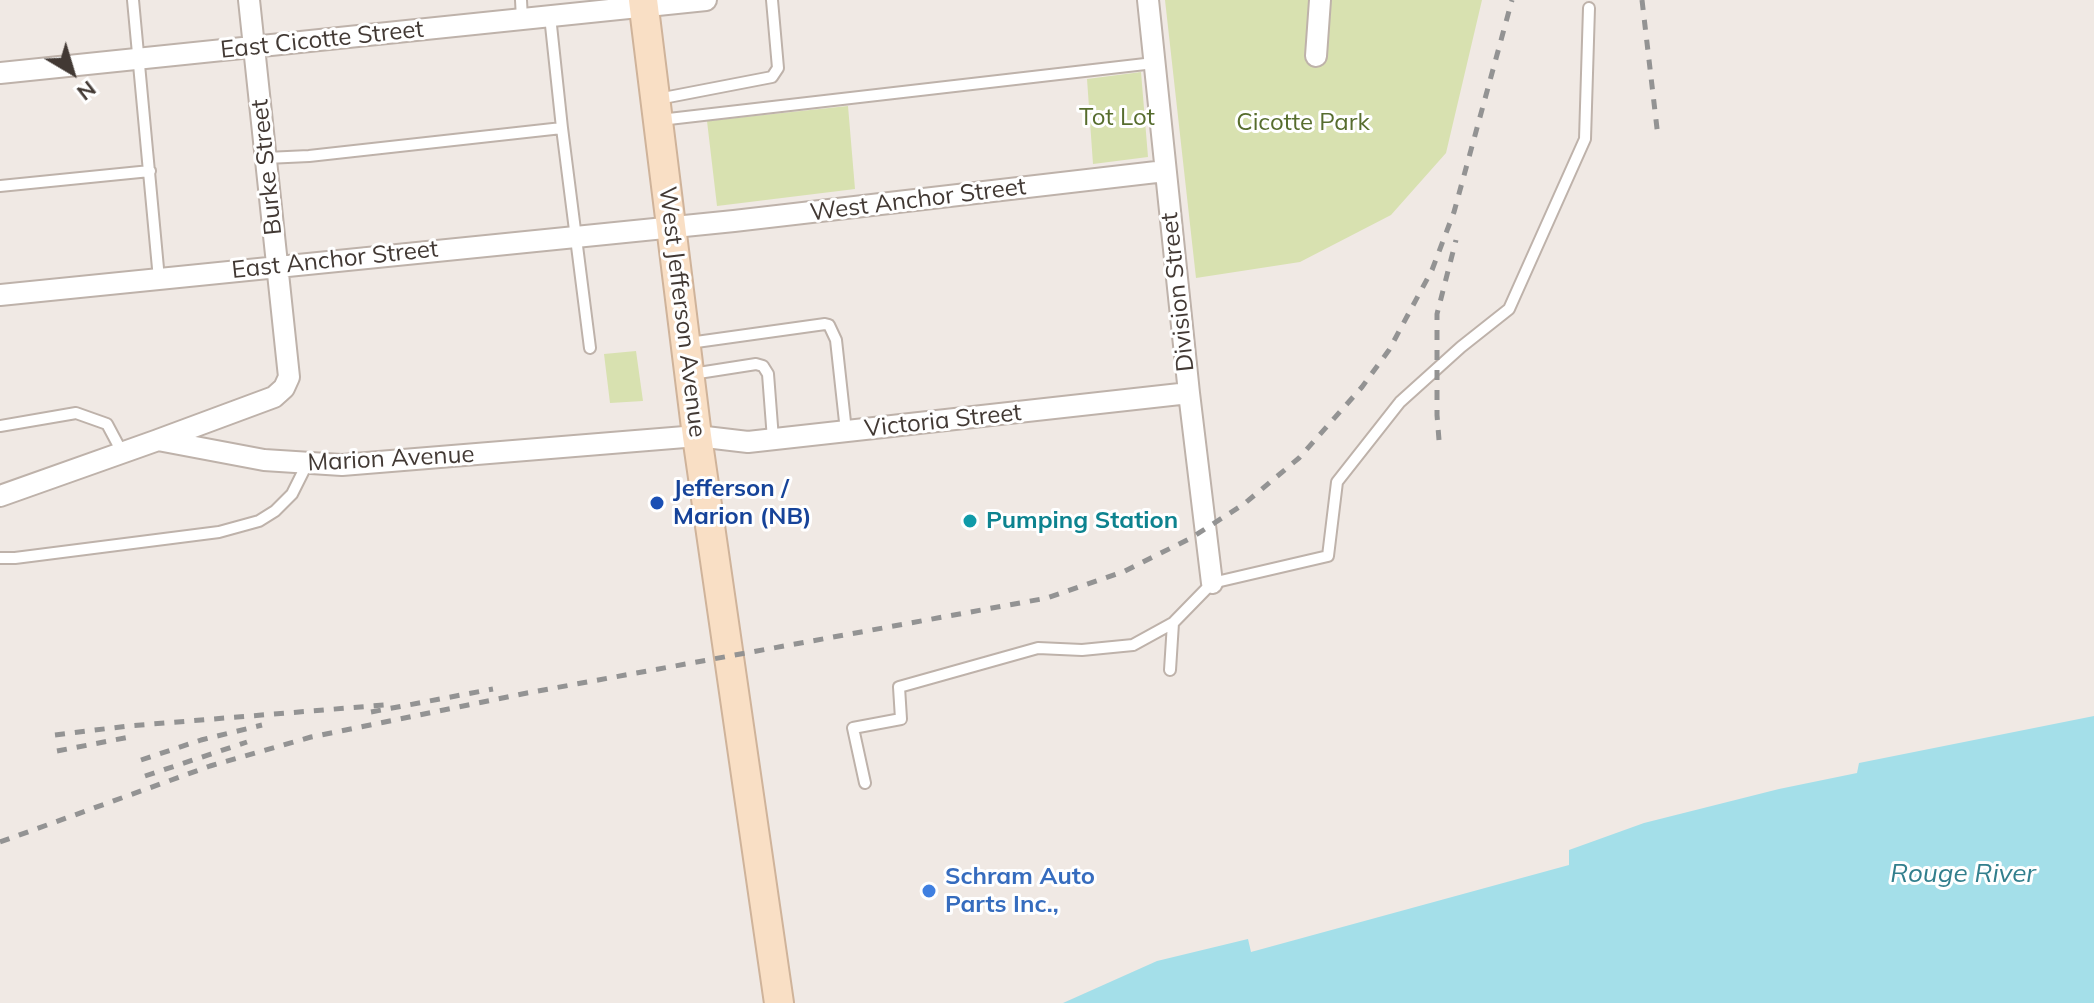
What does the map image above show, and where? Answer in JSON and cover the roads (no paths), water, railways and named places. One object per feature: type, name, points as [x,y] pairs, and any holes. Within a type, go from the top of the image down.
[{"type":"main road","name":"West Jefferson Avenue","points":[[644,3],[697,436],[779,1003]]},
{"type":"street","name":"Burke Street","points":[[158,440],[274,397],[284,388],[289,377],[249,0]]},
{"type":"street","name":"East Cicotte Street","points":[[0,73],[254,47],[522,10],[550,16],[644,3],[706,0]]},
{"type":"street","name":"Division Street","points":[[1148,0],[1212,583]]},
{"type":"street","points":[[1316,56],[1320,0]]},
{"type":"street","name":"West Anchor Street","points":[[671,227],[1165,171]]},
{"type":"street","name":"East Anchor Street","points":[[0,295],[671,227]]},
{"type":"street","name":"Victoria Street","points":[[697,436],[748,442],[1189,393]]},
{"type":"street","name":"Marion Avenue","points":[[158,440],[230,455],[307,464],[387,463],[697,436]]},
{"type":"street","points":[[0,496],[158,440]]},
{"type":"lane","points":[[133,0],[159,279]]},
{"type":"lane","points":[[657,110],[772,77],[778,68],[772,0]]},
{"type":"lane","points":[[865,783],[853,728],[901,719],[899,687],[1038,648],[1082,650],[1133,645],[1173,623],[1212,583],[1328,556],[1337,482],[1400,402],[1509,309],[1585,139],[1589,8]]},
{"type":"lane","points":[[550,16],[590,348]]},
{"type":"lane","points":[[657,110],[1154,63]]},
{"type":"lane","points":[[266,158],[562,128]]},
{"type":"lane","points":[[0,186],[150,171]]},
{"type":"lane","points":[[686,343],[829,325],[836,340],[846,431]]},
{"type":"lane","points":[[690,374],[756,364],[763,366],[768,374],[773,439]]},
{"type":"lane","points":[[0,426],[76,413],[107,424],[123,454]]},
{"type":"lane","points":[[0,558],[219,532],[259,521],[292,494],[307,464]]},
{"type":"lane","points":[[1170,670],[1173,623]]},
{"type":"water","name":"Rouge River","points":[[2094,716],[2094,1003],[1063,1003],[1157,961],[1248,939],[1251,952],[1569,865],[1569,850],[1644,823],[1857,773],[1859,763]]},
{"type":"railway","points":[[0,842],[210,766],[311,737],[527,693],[1047,598],[1125,571],[1191,538],[1244,504],[1299,458],[1362,387],[1389,350],[1432,270],[1454,212],[1512,0]]},
{"type":"railway","points":[[1642,0],[1658,137]]},
{"type":"railway","points":[[1439,440],[1437,314],[1456,240]]},
{"type":"railway","points":[[371,712],[493,689]]},
{"type":"railway","points":[[55,735],[384,705]]},
{"type":"railway","points":[[141,760],[201,740],[262,725]]},
{"type":"railway","points":[[57,751],[135,736]]},
{"type":"railway","points":[[145,776],[247,742]]},
{"type":"place","name":"Jefferson / Marion (NB)","points":[[657,503]]},
{"type":"place","name":"Pumping Station","points":[[970,521]]},
{"type":"place","name":"Schram Auto Parts Inc.,","points":[[929,891]]},
{"type":"park label","name":"Tot Lot","points":[[1117,118]]},
{"type":"park label","name":"Cicotte Park","points":[[1303,123]]}]
